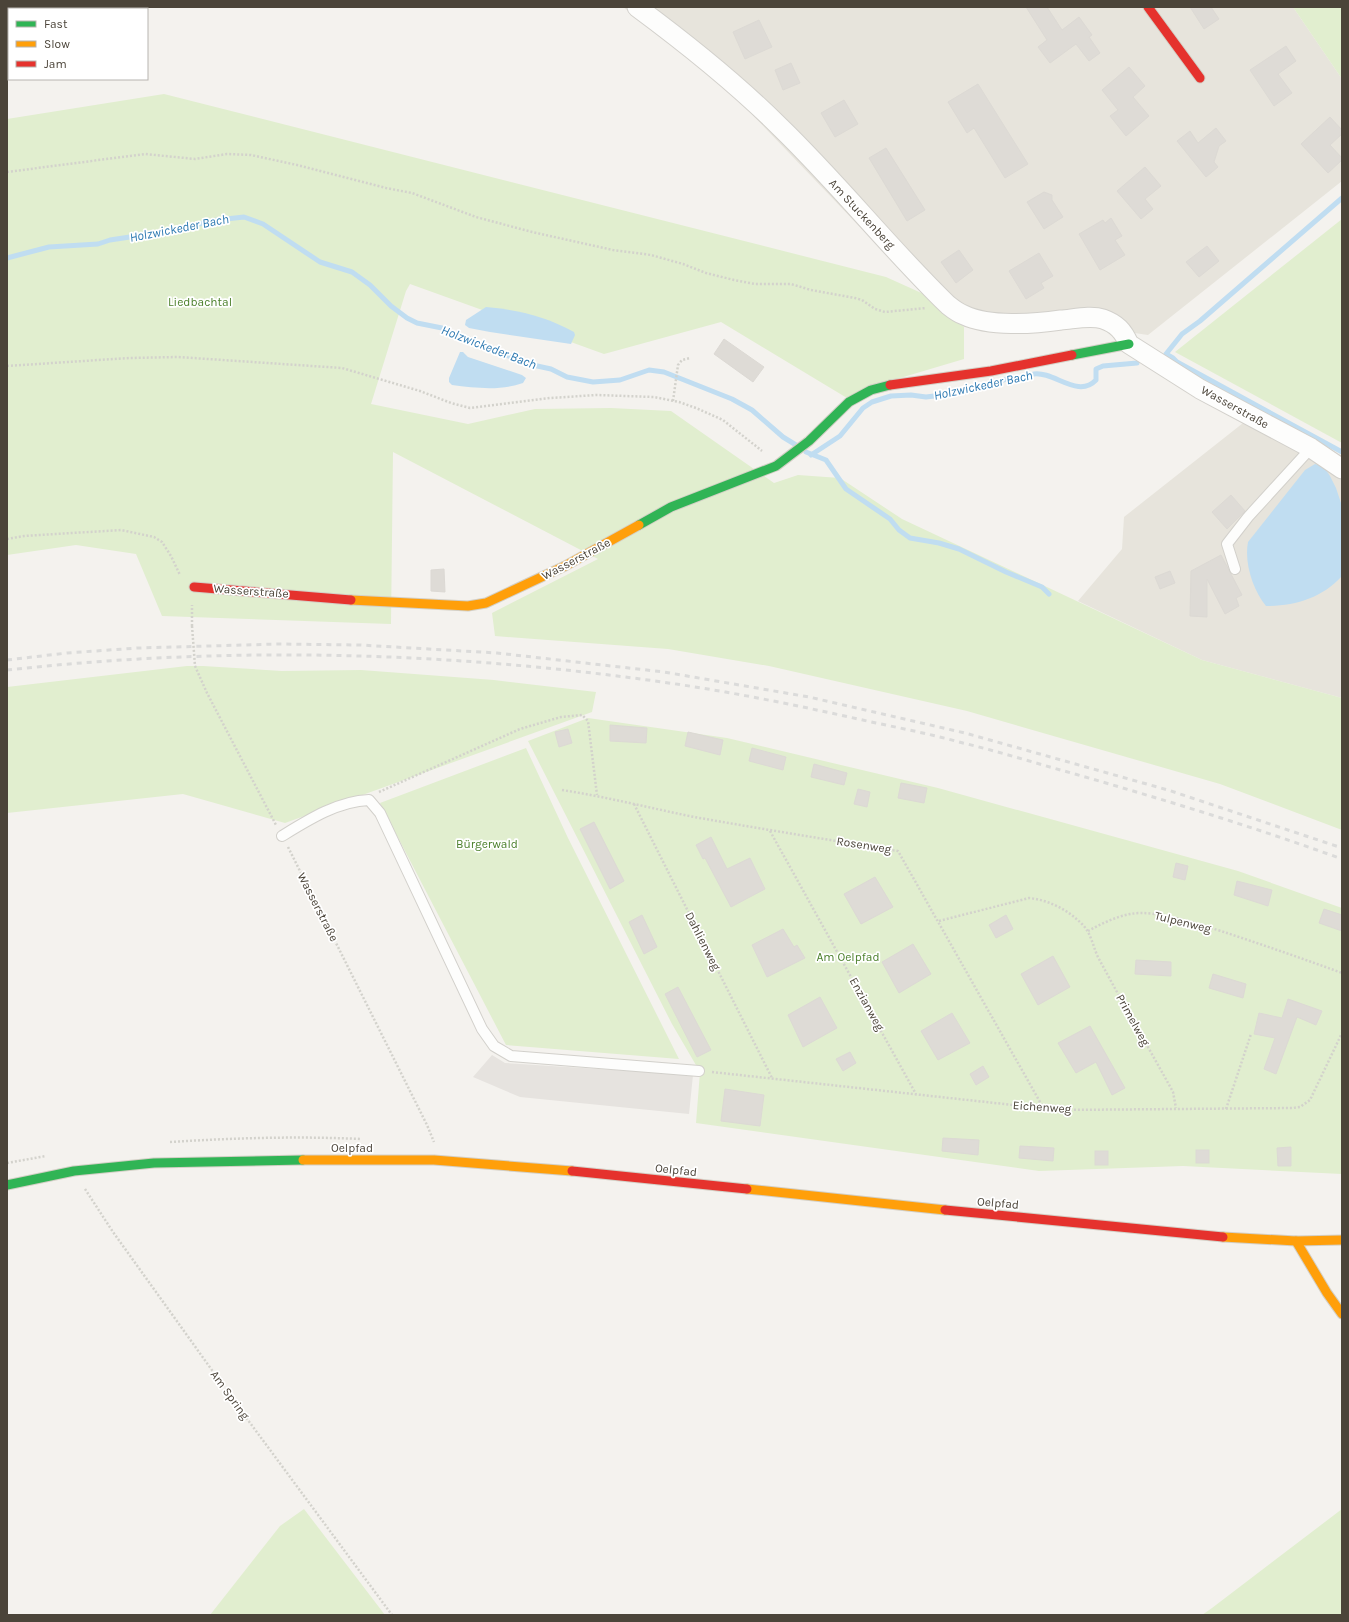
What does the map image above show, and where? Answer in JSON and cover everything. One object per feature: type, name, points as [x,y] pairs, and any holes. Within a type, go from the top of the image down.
[{"type":"street","name":"Am Stuckenberg","points":[[637,7],[740,88],[781,128],[948,305],[964,315],[980,320],[1034,324],[1083,318],[1102,318],[1112,323],[1126,337]]},
{"type":"street","points":[[1148,7],[1200,78]]},
{"type":"street","name":"Wasserstraße","points":[[194,587],[357,600],[468,606],[486,603],[565,566],[671,507],[776,466],[791,457],[810,441],[846,403],[857,396],[879,388],[1012,367],[1126,337],[1200,389],[1311,448],[1342,468]]},
{"type":"street","name":"Oelpfad","points":[[7,1184],[74,1172],[154,1163],[316,1160],[434,1160],[593,1173],[791,1193],[870,1203],[1220,1237],[1296,1241],[1342,1240]]},
{"type":"street","points":[[1296,1241],[1327,1293],[1342,1314]]},
{"type":"lane","points":[[1235,569],[1227,544],[1248,518],[1311,448]]},
{"type":"lane","points":[[282,836],[312,818],[354,800],[369,800],[380,813],[482,1029],[494,1046],[512,1056],[699,1071]]},
{"type":"path","points":[[7,172],[145,154],[194,159],[227,154],[252,155],[412,193],[476,217],[532,232],[613,250],[651,255],[683,264],[706,273],[755,284],[790,284],[810,290],[855,298],[862,300],[875,309],[885,312],[924,309],[942,300]]},
{"type":"path","points":[[7,366],[129,358],[178,357],[342,368],[420,391],[451,403],[470,408],[550,398],[598,395],[654,397],[696,408],[723,420],[758,447],[776,466]]},
{"type":"path","points":[[673,401],[678,365],[682,360],[690,358]]},
{"type":"path","points":[[7,539],[24,536],[121,530],[154,537],[162,542],[181,576],[194,587]]},
{"type":"path","name":"Wasserstraße","points":[[192,626],[195,666],[207,693],[282,836],[427,1125],[434,1143]]},
{"type":"path","points":[[369,800],[380,791],[520,729],[561,717],[582,715],[588,721],[597,795]]},
{"type":"path","name":"Rosenweg","points":[[562,790],[597,795],[634,804],[770,830],[898,851],[1044,1108]]},
{"type":"path","name":"Dahlienweg","points":[[634,804],[772,1078]]},
{"type":"path","name":"Enzianweg","points":[[770,830],[917,1094]]},
{"type":"path","points":[[939,921],[1029,898],[1043,899],[1073,916],[1088,932]]},
{"type":"path","name":"Tulpenweg","points":[[1088,932],[1105,922],[1130,914],[1152,914],[1192,922],[1342,973]]},
{"type":"path","name":"Primelweg","points":[[1088,932],[1099,958],[1173,1092],[1176,1108]]},
{"type":"path","name":"Eichenweg","points":[[699,1071],[1059,1110],[1300,1107],[1310,1100],[1342,1032]]},
{"type":"path","points":[[1226,1109],[1251,1034]]},
{"type":"path","name":"Am Spring","points":[[74,1172],[113,1232],[242,1412],[392,1615]]},
{"type":"shaded area","points":[[623,7],[1293,7],[1342,79],[1342,181],[1148,335],[1081,325],[1035,329],[964,327],[927,297],[725,86]]},
{"type":"shaded area","points":[[1257,412],[1342,456],[1342,698],[1202,660],[1078,601],[1122,549],[1124,517]]},
{"type":"shaded area","points":[[492,1055],[505,1063],[693,1075],[689,1114],[520,1097],[473,1077]]},
{"type":"green space","points":[[1293,7],[1342,7],[1342,79]]},
{"type":"green space","name":"Liedbachtal","points":[[164,94],[886,277],[948,305],[947,313],[964,327],[964,359],[890,381],[847,398],[721,322],[604,354],[410,284],[406,291],[371,404],[468,424],[535,409],[611,408],[671,411],[774,483],[798,475],[840,478],[902,519],[1202,660],[1342,698],[1342,830],[1220,784],[967,711],[769,666],[668,649],[495,636],[492,613],[598,559],[393,452],[391,624],[162,616],[136,554],[76,545],[7,555],[7,119]]},
{"type":"green space","points":[[1342,219],[1342,443],[1175,352]]},
{"type":"green space","points":[[187,666],[282,671],[361,670],[494,680],[596,692],[592,712],[285,823],[183,794],[7,813],[7,687]]},
{"type":"green space","name":"Am Oelpfad","points":[[588,718],[727,738],[938,788],[1238,871],[1342,908],[1342,1174],[1183,1166],[1039,1171],[696,1123],[700,1072],[672,1024],[528,741]]},
{"type":"green space","name":"Bürgerwald","points":[[526,748],[568,838],[679,1059],[506,1045],[380,803]]},
{"type":"green space","points":[[304,1509],[385,1615],[210,1615],[280,1526]]},
{"type":"green space","points":[[1342,1509],[1342,1615],[1202,1615],[1212,1608]]},
{"type":"water","points":[[486,307],[520,312],[542,318],[563,326],[574,332],[575,335],[571,344],[490,332],[469,328],[465,325],[466,320]]},
{"type":"water","points":[[460,352],[463,352],[468,357],[522,375],[526,378],[523,383],[514,386],[497,388],[452,385],[449,382],[449,378]]},
{"type":"water","points":[[1315,464],[1324,467],[1330,476],[1342,506],[1342,576],[1326,590],[1307,599],[1277,606],[1266,606],[1257,592],[1251,576],[1247,559],[1248,542],[1305,470]]},
{"type":"building","points":[[1026,7],[1047,7],[1062,30],[1079,17],[1092,35],[1089,37],[1100,53],[1089,61],[1076,44],[1050,63],[1038,47],[1047,40]]},
{"type":"building","points":[[1190,7],[1211,7],[1219,19],[1204,29]]},
{"type":"building","points":[[759,20],[772,47],[745,59],[733,32]]},
{"type":"building","points":[[1286,46],[1296,61],[1278,74],[1292,93],[1274,106],[1250,70]]},
{"type":"building","points":[[791,63],[800,83],[783,90],[775,70]]},
{"type":"building","points":[[1129,67],[1145,86],[1133,97],[1149,116],[1126,136],[1110,116],[1118,110],[1102,90]]},
{"type":"building","points":[[978,84],[1028,164],[1005,178],[974,128],[967,133],[948,102]]},
{"type":"building","points":[[844,100],[858,124],[835,137],[821,113]]},
{"type":"building","points":[[1330,117],[1342,130],[1342,134],[1330,145],[1342,158],[1342,160],[1328,173],[1301,144]]},
{"type":"building","points":[[1216,128],[1226,141],[1219,146],[1214,162],[1218,167],[1206,177],[1177,141],[1190,131],[1198,143]]},
{"type":"building","points":[[886,148],[925,210],[907,221],[869,158]]},
{"type":"building","points":[[1145,167],[1161,186],[1145,199],[1153,209],[1141,219],[1117,191]]},
{"type":"building","points":[[1044,192],[1052,195],[1052,200],[1063,217],[1044,229],[1027,202]]},
{"type":"building","points":[[1111,218],[1122,236],[1115,240],[1125,255],[1100,270],[1079,234],[1103,220],[1105,223]]},
{"type":"building","points":[[1207,246],[1219,261],[1199,277],[1186,262]]},
{"type":"building","points":[[959,250],[973,270],[956,283],[941,262]]},
{"type":"building","points":[[1039,253],[1053,276],[1041,283],[1044,288],[1026,299],[1009,271]]},
{"type":"building","points":[[724,339],[764,367],[753,382],[714,354]]},
{"type":"building","points":[[1231,495],[1245,511],[1227,529],[1212,512]]},
{"type":"building","points":[[1221,555],[1242,595],[1236,598],[1239,606],[1225,614],[1207,579],[1207,617],[1190,616],[1191,571]]},
{"type":"building","points":[[444,569],[445,592],[431,591],[431,570]]},
{"type":"building","points":[[1170,571],[1175,583],[1160,589],[1155,577]]},
{"type":"building","points":[[610,725],[647,728],[646,743],[610,741]]},
{"type":"building","points":[[568,729],[572,743],[559,747],[555,732]]},
{"type":"building","points":[[688,732],[723,740],[720,755],[685,746]]},
{"type":"building","points":[[752,748],[786,757],[783,770],[749,761]]},
{"type":"building","points":[[814,764],[847,773],[844,785],[811,777]]},
{"type":"building","points":[[901,783],[927,788],[924,803],[898,798]]},
{"type":"building","points":[[858,789],[870,792],[867,807],[854,804]]},
{"type":"building","points":[[594,822],[624,881],[610,889],[580,829]]},
{"type":"building","points":[[711,837],[727,869],[750,858],[765,889],[731,907],[705,858],[703,859],[696,845]]},
{"type":"building","points":[[1176,863],[1188,866],[1185,880],[1173,877]]},
{"type":"building","points":[[875,877],[893,907],[861,924],[844,894]]},
{"type":"building","points":[[1237,881],[1272,890],[1268,906],[1234,895]]},
{"type":"building","points":[[1324,909],[1342,915],[1342,931],[1319,923]]},
{"type":"building","points":[[642,915],[657,947],[644,954],[629,922]]},
{"type":"building","points":[[1006,915],[1013,929],[996,938],[989,925]]},
{"type":"building","points":[[783,929],[794,947],[797,945],[805,958],[767,977],[752,945]]},
{"type":"building","points":[[913,944],[931,974],[899,993],[882,962]]},
{"type":"building","points":[[1053,956],[1070,987],[1038,1005],[1021,974]]},
{"type":"building","points":[[1136,960],[1171,962],[1171,976],[1135,974]]},
{"type":"building","points":[[1213,974],[1246,984],[1243,998],[1209,988]]},
{"type":"building","points":[[678,987],[711,1050],[697,1057],[665,994]]},
{"type":"building","points":[[820,997],[837,1028],[803,1047],[788,1015]]},
{"type":"building","points":[[1288,999],[1322,1011],[1316,1025],[1297,1017],[1276,1074],[1264,1069],[1275,1038],[1254,1034],[1259,1013],[1282,1018]]},
{"type":"building","points":[[952,1013],[970,1043],[938,1060],[921,1031]]},
{"type":"building","points":[[1090,1026],[1125,1088],[1112,1095],[1096,1062],[1076,1073],[1058,1043]]},
{"type":"building","points":[[850,1052],[856,1063],[843,1071],[836,1059]]},
{"type":"building","points":[[983,1066],[989,1077],[976,1085],[970,1074]]},
{"type":"building","points":[[725,1089],[764,1095],[760,1126],[721,1121]]},
{"type":"building","points":[[943,1138],[979,1140],[978,1155],[942,1151]]},
{"type":"building","points":[[1020,1146],[1054,1148],[1053,1161],[1019,1158]]},
{"type":"building","points":[[1291,1147],[1291,1166],[1278,1166],[1277,1148]]},
{"type":"building","points":[[1196,1150],[1209,1150],[1209,1163],[1196,1163]]},
{"type":"building","points":[[1095,1151],[1108,1151],[1108,1165],[1095,1165]]},
{"type":"waterway","points":[[1342,198],[1200,321],[1182,334],[1166,354],[1177,362],[1342,452]]},
{"type":"waterway","name":"Holzwickeder Bach","points":[[7,258],[49,247],[98,244],[110,240],[163,232],[217,220],[244,217],[263,224],[320,262],[352,272],[370,285],[391,306],[407,318],[417,323],[442,328],[456,337],[469,339],[484,348],[528,364],[551,369],[567,377],[593,382],[620,380],[649,370],[664,372],[732,399],[752,410],[783,437],[796,445]]},
{"type":"waterway","name":"Holzwickeder Bach","points":[[1034,374],[1050,376],[1074,386],[1082,387],[1089,385],[1096,380],[1096,369],[1103,366],[1137,363]]},
{"type":"waterway","name":"Holzwickeder Bach","points":[[811,455],[840,436],[863,408],[872,402],[891,396],[911,395],[926,397],[959,393],[985,387],[1009,378]]},
{"type":"waterway","name":"Holzwickeder Bach","points":[[806,452],[826,460],[846,489],[890,519],[899,530],[910,538],[939,543],[959,549],[1006,572],[1042,587],[1049,594]]},
{"type":"railway","points":[[7,660],[67,653],[138,648],[279,644],[360,645],[497,653],[664,672],[809,697],[965,733],[1168,790],[1342,848]]},
{"type":"railway","points":[[7,670],[89,662],[171,657],[334,655],[416,658],[498,664],[662,682],[743,695],[920,732],[1075,774],[1176,804],[1342,859]]},
{"type":"traffic: fast","points":[[1072,355],[1129,344]]},
{"type":"traffic: fast","points":[[639,525],[671,507],[776,466],[809,441],[849,402],[871,390],[890,385]]},
{"type":"traffic: fast","points":[[7,1185],[74,1171],[154,1163],[303,1160]]},
{"type":"traffic: slow","points":[[351,600],[468,606],[486,603],[565,566],[639,525]]},
{"type":"traffic: slow","points":[[303,1160],[434,1160],[572,1171]]},
{"type":"traffic: slow","points":[[747,1189],[945,1210]]},
{"type":"traffic: slow","points":[[1223,1237],[1296,1241],[1342,1240]]},
{"type":"traffic: slow","points":[[1296,1241],[1327,1293],[1342,1314]]},
{"type":"traffic: jam","points":[[1148,7],[1200,78]]},
{"type":"traffic: jam","points":[[890,385],[991,371],[1072,355]]},
{"type":"traffic: jam","points":[[194,587],[351,600]]},
{"type":"traffic: jam","points":[[572,1171],[747,1189]]},
{"type":"traffic: jam","points":[[945,1210],[1223,1237]]}]
